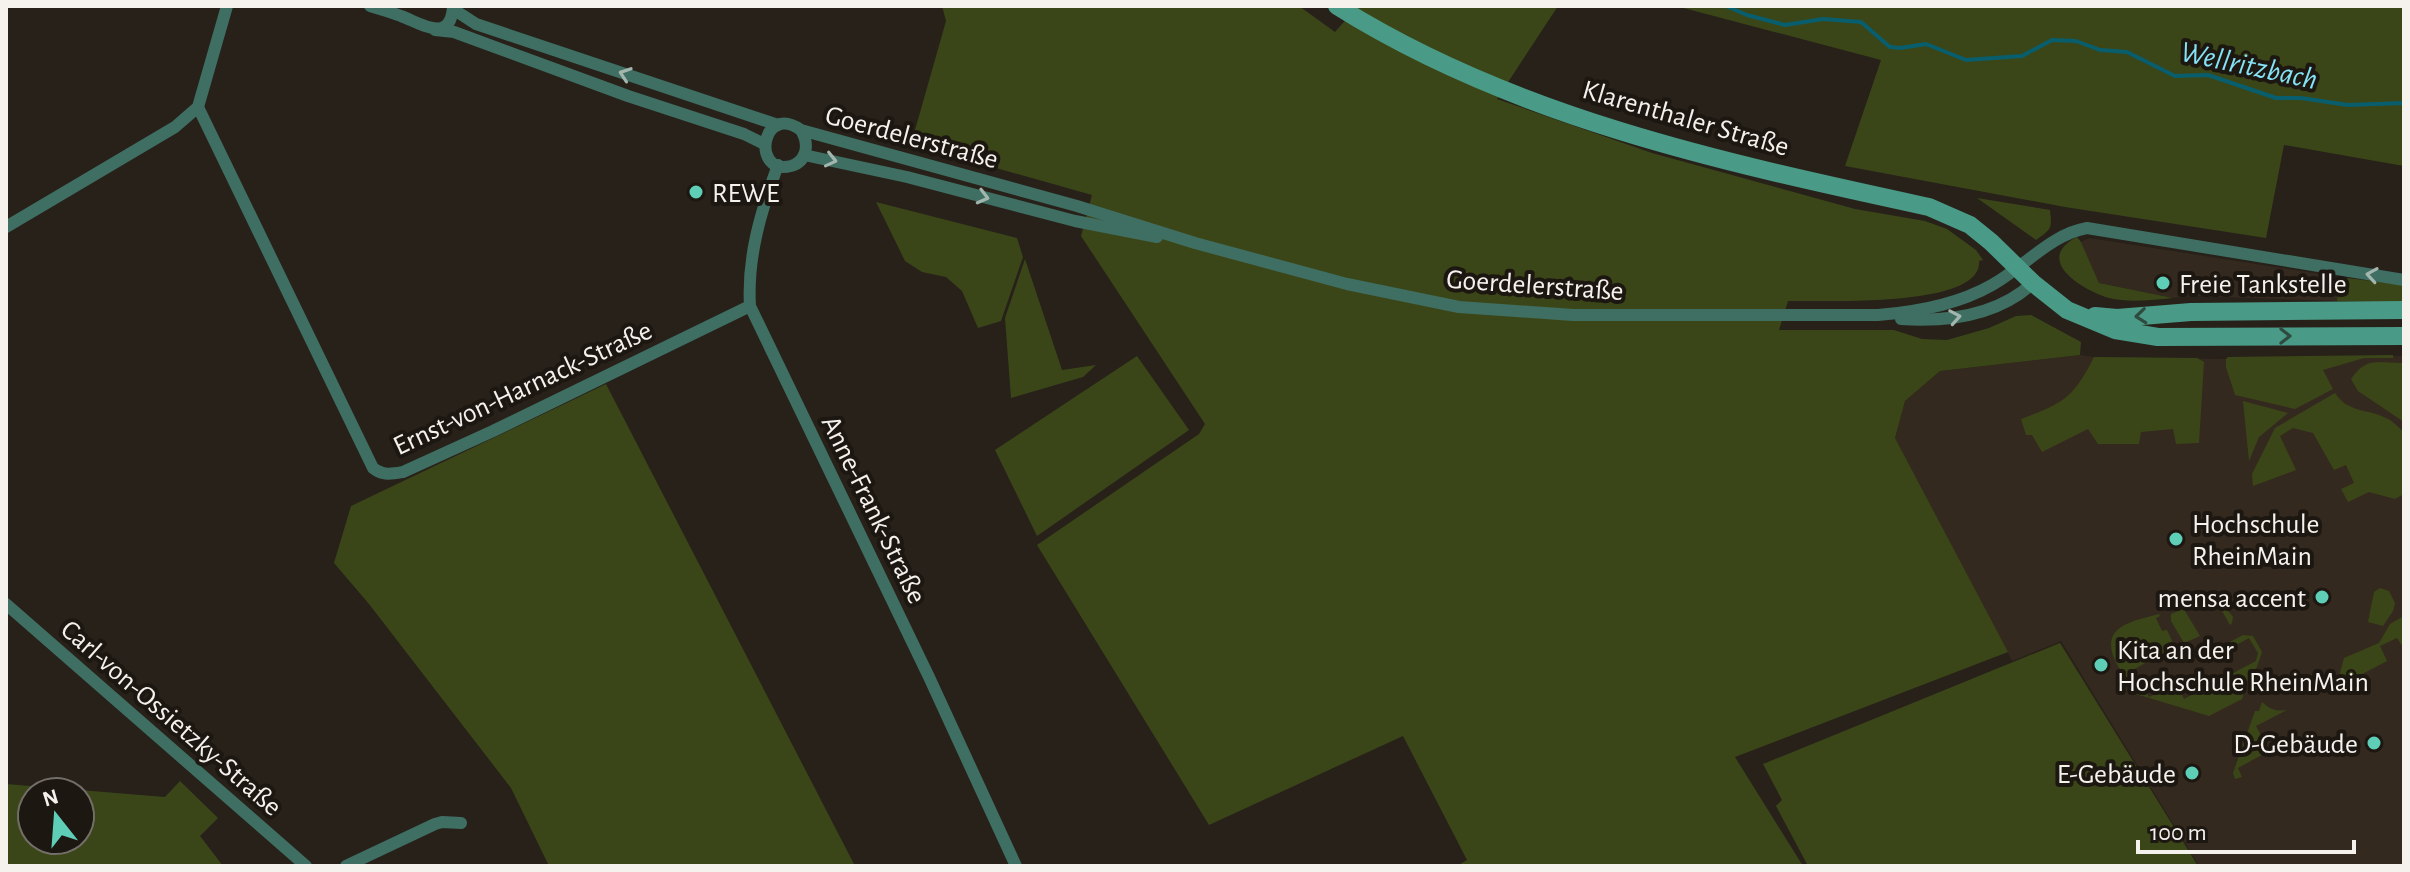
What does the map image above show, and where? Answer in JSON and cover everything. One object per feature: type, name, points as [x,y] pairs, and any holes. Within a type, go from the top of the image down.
[{"type":"main road","name":"Klarenthaler Straße","points":[[1337,6],[1424,55],[1543,104],[1710,158],[1950,214],[1970,225],[2067,310],[2115,330],[2158,337],[2404,336]]},
{"type":"main road","name":"Klarenthaler Straße","points":[[2067,310],[2117,318],[2191,312],[2404,310]]},
{"type":"street","points":[[6,227],[175,127],[198,107],[227,6]]},
{"type":"street","points":[[370,6],[421,26],[454,32],[628,96],[744,134],[764,144]]},
{"type":"street","points":[[411,6],[414,19],[421,26]]},
{"type":"street","name":"Goerdelerstraße","points":[[435,30],[448,23],[453,7],[476,24],[778,125],[790,125],[1347,284],[1459,307],[1573,315],[1878,315],[1912,312],[1957,300],[1989,287],[2019,268]]},
{"type":"street","name":"Ernst-von-Harnack-Straße","points":[[198,107],[373,468],[387,475],[403,472],[506,425],[750,306]]},
{"type":"street","points":[[778,125],[769,133],[764,144],[768,157],[778,165]]},
{"type":"street","name":"Goerdelerstraße","points":[[778,165],[796,164],[804,155],[806,142],[801,130]]},
{"type":"street","name":"Goerdelerstraße","points":[[804,155],[907,177],[1075,221],[1195,243]]},
{"type":"street","name":"Anne-Frank-Straße","points":[[778,165],[754,243],[748,281],[750,306],[929,677],[1016,866]]},
{"type":"street","points":[[2019,268],[2065,234],[2087,228],[2404,280]]},
{"type":"street","name":"Goerdelerstraße","points":[[1878,315],[1925,321],[1962,317],[2011,300],[2033,283]]},
{"type":"street","name":"Carl-von-Ossietzky-Straße","points":[[6,604],[306,866]]},
{"type":"street","points":[[346,866],[435,824],[461,823]]},
{"type":"shaded area","points":[[2089,238],[2339,277],[2337,301],[2196,296],[2173,298],[2099,283],[2081,242]]},
{"type":"shaded area","name":"Hochschule RheinMain","points":[[2080,355],[2226,359],[2404,356],[2404,866],[2199,866],[2061,641],[2012,661],[1895,438],[1905,401],[1940,371]]},
{"type":"green space","points":[[942,6],[1299,6],[1335,32],[1358,6],[1558,6],[1497,99],[1652,153],[1855,209],[1925,221],[1947,229],[1976,250],[1983,260],[1979,261],[1973,276],[1955,287],[1897,299],[1788,301],[1779,330],[1894,330],[1922,339],[1947,340],[1989,328],[2016,316],[2031,315],[2081,342],[2080,355],[1940,371],[1905,401],[1895,438],[2008,652],[1735,757],[1803,866],[1457,866],[1467,860],[1403,736],[1209,825],[1037,545],[1199,434],[1205,424],[1081,236],[1092,195],[911,144],[946,21]]},
{"type":"green space","points":[[1676,6],[2404,6],[2404,166],[2284,145],[2266,238],[2065,207],[1845,166],[1881,60]]},
{"type":"green space","points":[[1977,198],[2050,210],[2050,228],[2036,240]]},
{"type":"green space","points":[[876,202],[1017,238],[1023,257],[1001,321],[978,328],[962,291],[946,277],[922,272],[905,261]]},
{"type":"green space","points":[[2077,237],[2099,283],[2173,298],[2124,300],[2087,289],[2067,274],[2061,265],[2060,255],[2064,246]]},
{"type":"green space","points":[[1025,259],[1062,370],[1096,365],[1083,377],[1011,398],[1005,318]]},
{"type":"green space","points":[[2339,277],[2404,285],[2404,302],[2337,301]]},
{"type":"green space","points":[[2393,355],[2393,358],[2364,358],[2323,370],[2333,389],[2295,409],[2235,395],[2226,367],[2228,357]]},
{"type":"green space","points":[[1137,356],[1189,430],[1037,536],[995,450]]},
{"type":"green space","points":[[2094,357],[2197,358],[2204,362],[2199,443],[2176,444],[2173,429],[2141,432],[2139,444],[2098,444],[2088,429],[2042,452],[2032,435],[2026,435],[2021,419],[2065,398],[2080,382]]},
{"type":"green space","points":[[2404,361],[2404,422],[2358,391],[2351,379],[2368,364]]},
{"type":"green space","points":[[606,384],[855,866],[549,866],[511,788],[334,563],[351,506]]},
{"type":"green space","points":[[2335,393],[2353,408],[2388,419],[2404,432],[2404,494],[2395,499],[2369,492],[2348,502],[2341,489],[2354,483],[2346,465],[2334,470],[2313,433],[2293,428],[2280,436],[2296,470],[2253,486],[2252,474],[2275,428]]},
{"type":"green space","points":[[2243,401],[2288,413],[2259,437],[2249,461]]},
{"type":"green space","points":[[2380,588],[2389,591],[2395,603],[2383,626],[2368,622],[2374,592]]},
{"type":"green space","points":[[2201,601],[2228,611],[2233,617],[2232,623],[2230,625],[2221,609],[2199,603],[2185,611],[2200,636],[2184,643],[2171,621],[2171,614]]},
{"type":"green space","points":[[2159,614],[2156,618],[2162,631],[2167,630],[2175,647],[2129,672],[2135,684],[2143,686],[2149,697],[2176,684],[2184,699],[2256,661],[2258,653],[2249,638],[2231,648],[2228,643],[2243,635],[2253,636],[2262,652],[2242,699],[2209,716],[2136,694],[2118,666],[2111,643],[2119,628]]},
{"type":"green space","points":[[2404,616],[2404,649],[2397,638],[2380,646],[2387,661],[2345,683],[2340,673],[2344,658],[2379,643],[2390,624]]},
{"type":"green space","points":[[2060,643],[2198,866],[1808,866],[1776,806],[1782,800],[1763,764]]},
{"type":"green space","points":[[2262,702],[2279,711],[2287,710],[2256,726],[2269,751],[2238,768],[2242,777],[2235,779],[2233,773],[2255,711],[2259,711]]},
{"type":"green space","points":[[180,781],[218,818],[200,836],[223,866],[6,866],[6,784],[16,785],[16,856],[96,856],[96,791],[165,797]]},
{"type":"waterway","name":"Wellritzbach","points":[[1726,6],[1785,25],[1823,19],[1861,22],[1890,47],[1926,44],[1966,60],[2022,56],[2052,40],[2076,41],[2100,50],[2127,52],[2175,76],[2208,75],[2276,98],[2301,98],[2348,105],[2404,103]]},
{"type":"place","name":"REWE","points":[[696,192]]},
{"type":"place","name":"Freie Tankstelle","points":[[2163,283]]},
{"type":"place","name":"Hochschule RheinMain","points":[[2176,539]]},
{"type":"place","name":"mensa accent","points":[[2322,597]]},
{"type":"place","name":"Kita an der Hochschule RheinMain","points":[[2101,665]]},
{"type":"place","name":"D-Gebäude","points":[[2374,743]]},
{"type":"place","name":"E-Gebäude","points":[[2192,773]]}]
